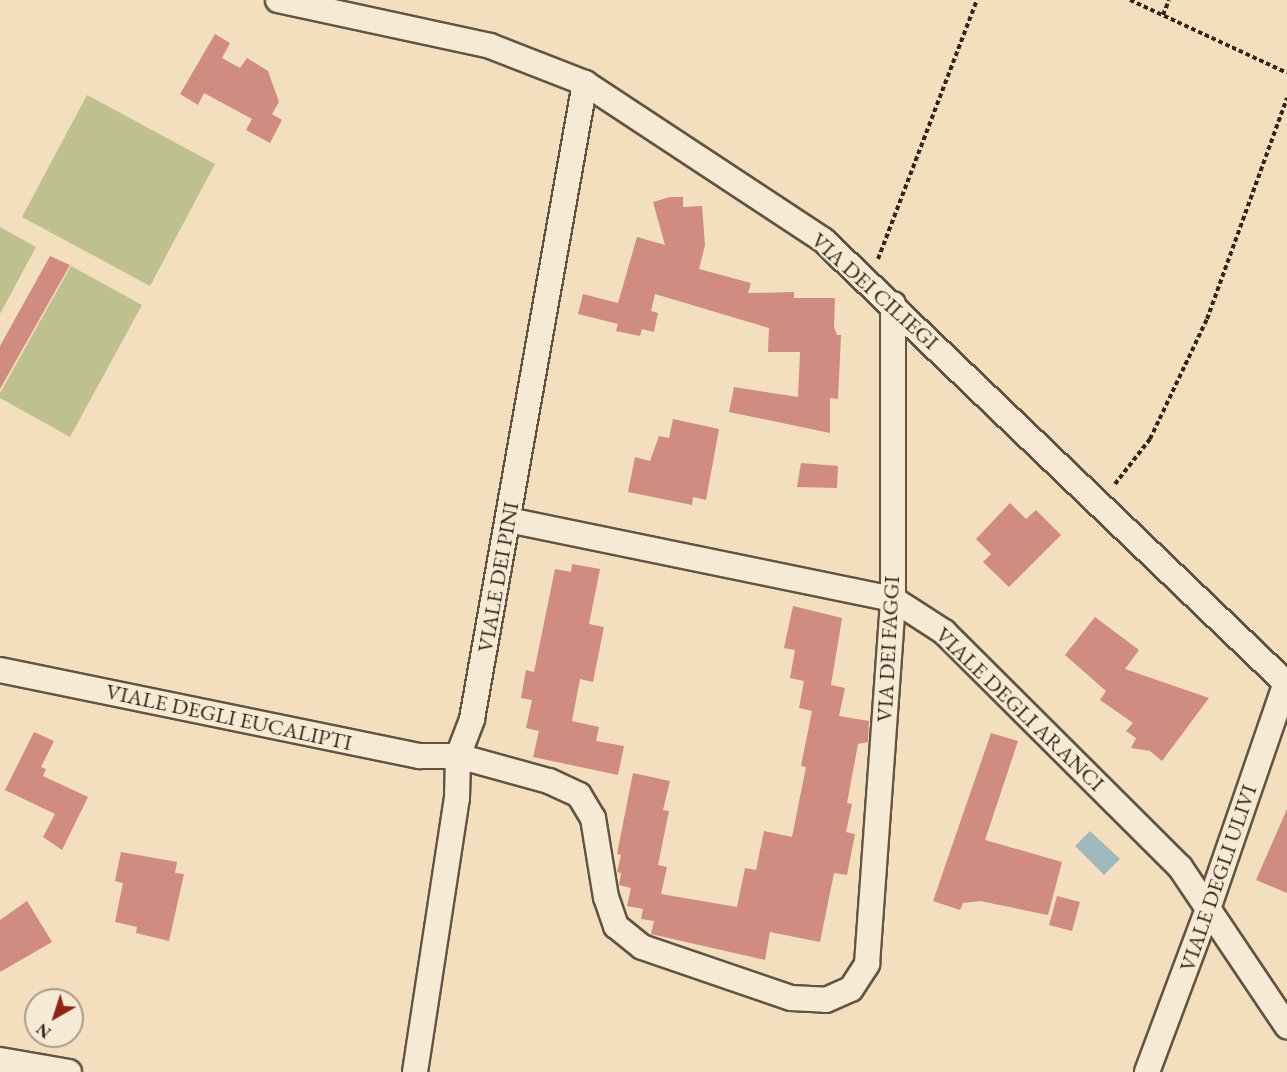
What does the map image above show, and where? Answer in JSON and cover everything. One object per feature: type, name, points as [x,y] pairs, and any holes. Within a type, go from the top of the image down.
[{"type":"street","name":"VIA DEI CILIEGI","points":[[278,0],[490,46],[585,82],[823,240],[893,304],[1286,683]]},
{"type":"street","name":"VIALE DEI PINI","points":[[415,1072],[457,798],[459,756],[472,718],[585,82]]},
{"type":"street","name":"VIA DEI FAGGI","points":[[851,989],[867,964],[893,599],[893,304]]},
{"type":"street","name":"VIALE DEGLI ARANCI","points":[[508,520],[893,599],[944,632],[1180,867],[1209,906],[1287,1026]]},
{"type":"street","name":"VIALE DEGLI EUCALIPTI","points":[[0,670],[420,756],[459,756],[549,781],[579,795],[593,818],[606,897],[616,926],[642,947],[791,998],[826,1000],[851,989]]},
{"type":"street","name":"VIALE DEGLI ULIVI","points":[[1147,1072],[1209,906],[1286,683]]},
{"type":"street","points":[[0,1060],[69,1072]]},
{"type":"path","points":[[868,281],[897,217],[977,0]]},
{"type":"path","points":[[1130,0],[1287,73]]},
{"type":"path","points":[[1163,15],[1169,0]]},
{"type":"path","points":[[1100,504],[1150,439],[1208,319],[1287,98]]},
{"type":"green space","points":[[87,95],[215,164],[150,286],[22,217]]},
{"type":"green space","points":[[0,227],[36,247],[0,314]]},
{"type":"green space","points":[[71,266],[142,305],[70,437],[0,398],[0,393]]},
{"type":"water","points":[[1090,831],[1120,859],[1104,875],[1075,846]]},
{"type":"building","points":[[215,34],[230,43],[222,58],[240,68],[247,58],[268,71],[279,102],[272,114],[282,120],[270,143],[246,130],[252,119],[204,93],[198,105],[180,94]]},
{"type":"building","points":[[670,197],[683,197],[683,207],[702,206],[705,245],[699,269],[751,283],[748,293],[794,292],[794,298],[835,298],[834,327],[837,335],[841,335],[838,399],[830,398],[830,433],[729,412],[734,387],[798,397],[800,352],[768,352],[769,328],[655,294],[651,311],[658,313],[654,332],[642,329],[640,336],[616,331],[618,324],[578,314],[583,294],[618,303],[637,237],[665,245],[653,202]]},
{"type":"building","points":[[50,256],[70,265],[0,389],[0,346]]},
{"type":"building","points":[[673,419],[719,429],[706,500],[693,497],[692,505],[628,492],[635,457],[650,461],[659,436],[669,438]]},
{"type":"building","points":[[801,463],[838,466],[837,488],[797,487]]},
{"type":"building","points":[[1010,503],[1026,519],[1036,510],[1061,535],[1009,587],[983,562],[991,554],[976,539]]},
{"type":"building","points":[[572,564],[600,569],[589,624],[604,627],[593,682],[580,679],[572,721],[599,727],[596,741],[624,746],[618,775],[533,757],[539,731],[526,728],[532,700],[521,698],[526,670],[534,672],[555,569],[571,572]]},
{"type":"building","points":[[793,606],[842,618],[831,685],[845,688],[839,716],[869,721],[868,742],[858,744],[847,803],[852,804],[846,832],[855,834],[847,875],[834,873],[820,942],[770,932],[765,960],[651,934],[654,921],[641,919],[643,909],[627,906],[631,888],[619,885],[621,873],[617,872],[621,855],[617,854],[633,773],[670,781],[663,810],[669,811],[658,865],[667,867],[661,894],[737,907],[745,868],[756,870],[764,831],[792,837],[806,767],[801,766],[812,711],[799,708],[804,681],[790,678],[795,650],[784,648]]},
{"type":"building","points":[[1095,617],[1139,650],[1125,669],[1209,698],[1162,761],[1150,751],[1131,748],[1136,738],[1126,731],[1133,723],[1100,700],[1106,691],[1065,655]]},
{"type":"building","points":[[34,732],[54,741],[41,767],[46,769],[43,776],[88,797],[62,850],[43,837],[55,814],[5,790]]},
{"type":"building","points":[[991,733],[1018,741],[985,840],[1062,862],[1048,915],[980,901],[963,903],[960,910],[933,901]]},
{"type":"building","points":[[1287,809],[1287,893],[1256,880]]},
{"type":"building","points":[[121,852],[177,862],[175,873],[184,874],[169,941],[136,933],[137,927],[115,922],[123,883],[115,881]]},
{"type":"building","points":[[1057,896],[1080,902],[1072,931],[1049,925]]},
{"type":"building","points":[[27,901],[52,942],[0,972],[0,920]]}]
